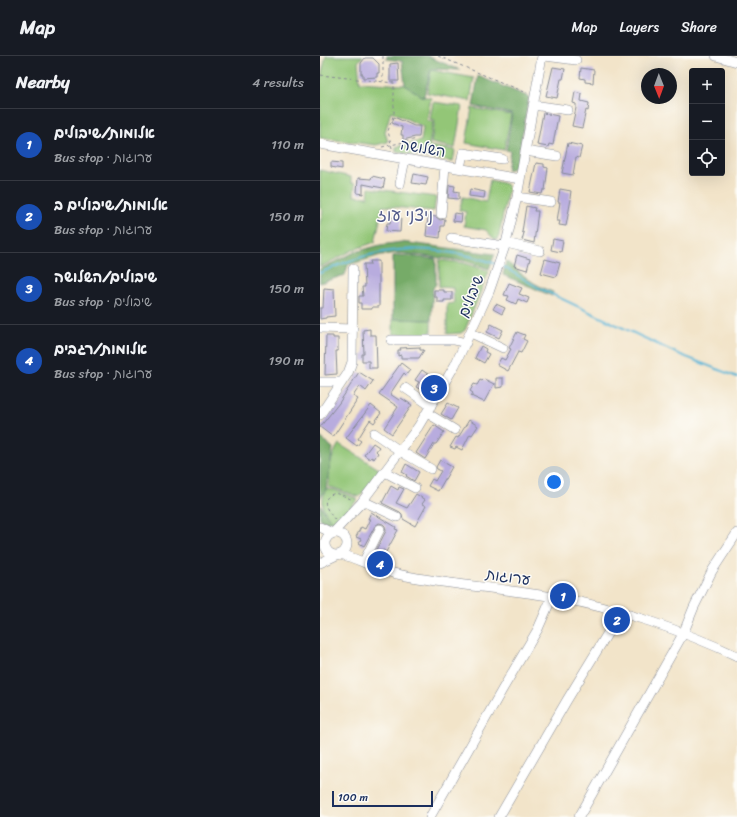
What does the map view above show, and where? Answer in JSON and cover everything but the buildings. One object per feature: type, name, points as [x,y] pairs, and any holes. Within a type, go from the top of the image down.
[{"type":"street","name":"שיבולים","points":[[332,533],[362,502],[429,410],[471,333],[489,292],[505,245],[517,197],[542,56]]},
{"type":"street","points":[[545,56],[576,60]]},
{"type":"street","points":[[716,56],[737,62]]},
{"type":"street","points":[[534,100],[568,110]]},
{"type":"street","name":"השלושה","points":[[320,144],[520,179]]},
{"type":"street","points":[[525,151],[557,156]]},
{"type":"street","points":[[460,168],[463,153],[502,159]]},
{"type":"street","points":[[400,184],[405,159]]},
{"type":"street","points":[[441,214],[445,166]]},
{"type":"street","points":[[517,197],[551,202]]},
{"type":"street","points":[[451,238],[540,251]]},
{"type":"street","points":[[320,415],[342,382],[352,362],[353,269]]},
{"type":"street","points":[[320,328],[353,329]]},
{"type":"street","points":[[471,333],[503,348]]},
{"type":"street","points":[[391,340],[454,340],[466,343]]},
{"type":"street","points":[[320,382],[342,382]]},
{"type":"street","points":[[405,388],[429,410],[455,430]]},
{"type":"street","points":[[374,433],[400,451],[431,469]]},
{"type":"street","points":[[384,472],[415,488]]},
{"type":"street","points":[[362,502],[396,518]]},
{"type":"street","name":"שיבולים","points":[[346,540],[347,526],[352,514]]},
{"type":"street","points":[[320,527],[332,533],[339,533],[346,540],[345,550],[339,555],[320,562]]},
{"type":"street","points":[[364,562],[380,529]]},
{"type":"street","points":[[320,533],[329,553],[339,555]]},
{"type":"street","points":[[320,562],[326,539],[332,533]]},
{"type":"street","points":[[579,817],[683,634],[694,607],[712,571],[737,533]]},
{"type":"street","name":"ערוגות","points":[[346,540],[353,552],[364,562]]},
{"type":"street","name":"ערוגות","points":[[339,555],[364,562],[385,571],[412,577],[552,597],[620,613],[712,644],[737,656]]},
{"type":"street","points":[[430,817],[538,629],[552,597]]},
{"type":"street","points":[[499,817],[567,700],[620,613]]},
{"type":"path","points":[[383,56],[383,82]]},
{"type":"path","points":[[438,56],[534,100]]},
{"type":"path","points":[[320,75],[394,83],[394,112],[388,131],[394,157]]},
{"type":"path","points":[[376,148],[417,139]]},
{"type":"path","points":[[340,526],[326,507],[324,502],[325,499],[332,494],[339,494],[362,502]]},
{"type":"green space","points":[[326,56],[363,56],[358,62],[360,82],[405,85],[422,96],[431,98],[427,120],[433,122],[429,146],[455,150],[453,162],[396,152],[396,147],[421,141],[423,127],[391,111],[385,132],[388,142],[376,145],[320,138],[320,81]]},
{"type":"green space","points":[[387,56],[427,56],[460,70],[431,69],[424,96],[422,96],[405,85],[402,61],[386,59]]},
{"type":"green space","points":[[431,70],[474,78],[470,101],[427,93]]},
{"type":"green space","points":[[478,76],[529,97],[517,163],[514,167],[507,170],[510,151],[506,150],[512,114],[473,106]]},
{"type":"green space","points":[[433,102],[462,106],[455,148],[431,143],[435,120],[430,119]]},
{"type":"green space","points":[[472,108],[511,115],[504,150],[466,143]]},
{"type":"green space","points":[[320,170],[351,177],[351,183],[355,184],[354,196],[368,197],[369,188],[436,197],[434,211],[383,206],[375,242],[353,250],[320,267],[320,223],[323,211],[320,208]]},
{"type":"green space","points":[[490,180],[507,185],[508,189],[498,240],[494,239],[486,230],[464,226],[466,212],[459,210],[463,197],[486,202]]},
{"type":"green space","points":[[401,242],[495,254],[489,269],[465,261],[398,253],[381,255],[348,265],[345,275],[320,283],[320,269],[355,252],[380,245]]},
{"type":"green space","points":[[398,255],[436,259],[436,284],[433,288],[431,320],[393,319],[393,256]]},
{"type":"green space","points":[[439,260],[464,263],[489,271],[465,330],[461,333],[447,334],[447,304],[454,303],[453,288],[439,287]]},
{"type":"green space","points":[[506,261],[534,283],[553,292],[552,296],[503,275]]},
{"type":"green space","points":[[393,319],[431,320],[431,336],[393,334]]},
{"type":"green space","points":[[320,437],[333,448],[326,489],[320,498]]},
{"type":"green space","points":[[339,444],[379,469],[378,475],[359,497],[328,487],[331,463]]},
{"type":"green space","points":[[326,489],[335,490],[358,499],[338,522],[331,521],[324,509],[323,498]]},
{"type":"green space","points":[[320,505],[331,521],[327,523],[320,519]]},
{"type":"waterway","points":[[320,273],[345,262],[381,252],[415,249],[458,254],[496,264]]},
{"type":"waterway","points":[[502,266],[539,288],[676,353],[737,377]]},
{"type":"place","name":"שיבולים/השלושה","points":[[434,388]]},
{"type":"place","name":"אלומות/רגבים","points":[[380,564]]},
{"type":"place","name":"אלומות/שיבולים","points":[[563,596]]},
{"type":"place","name":"אלומות/שיבולים ב","points":[[617,620]]},
{"type":"district","name":"ניצני עוז","points":[[405,215]]}]
